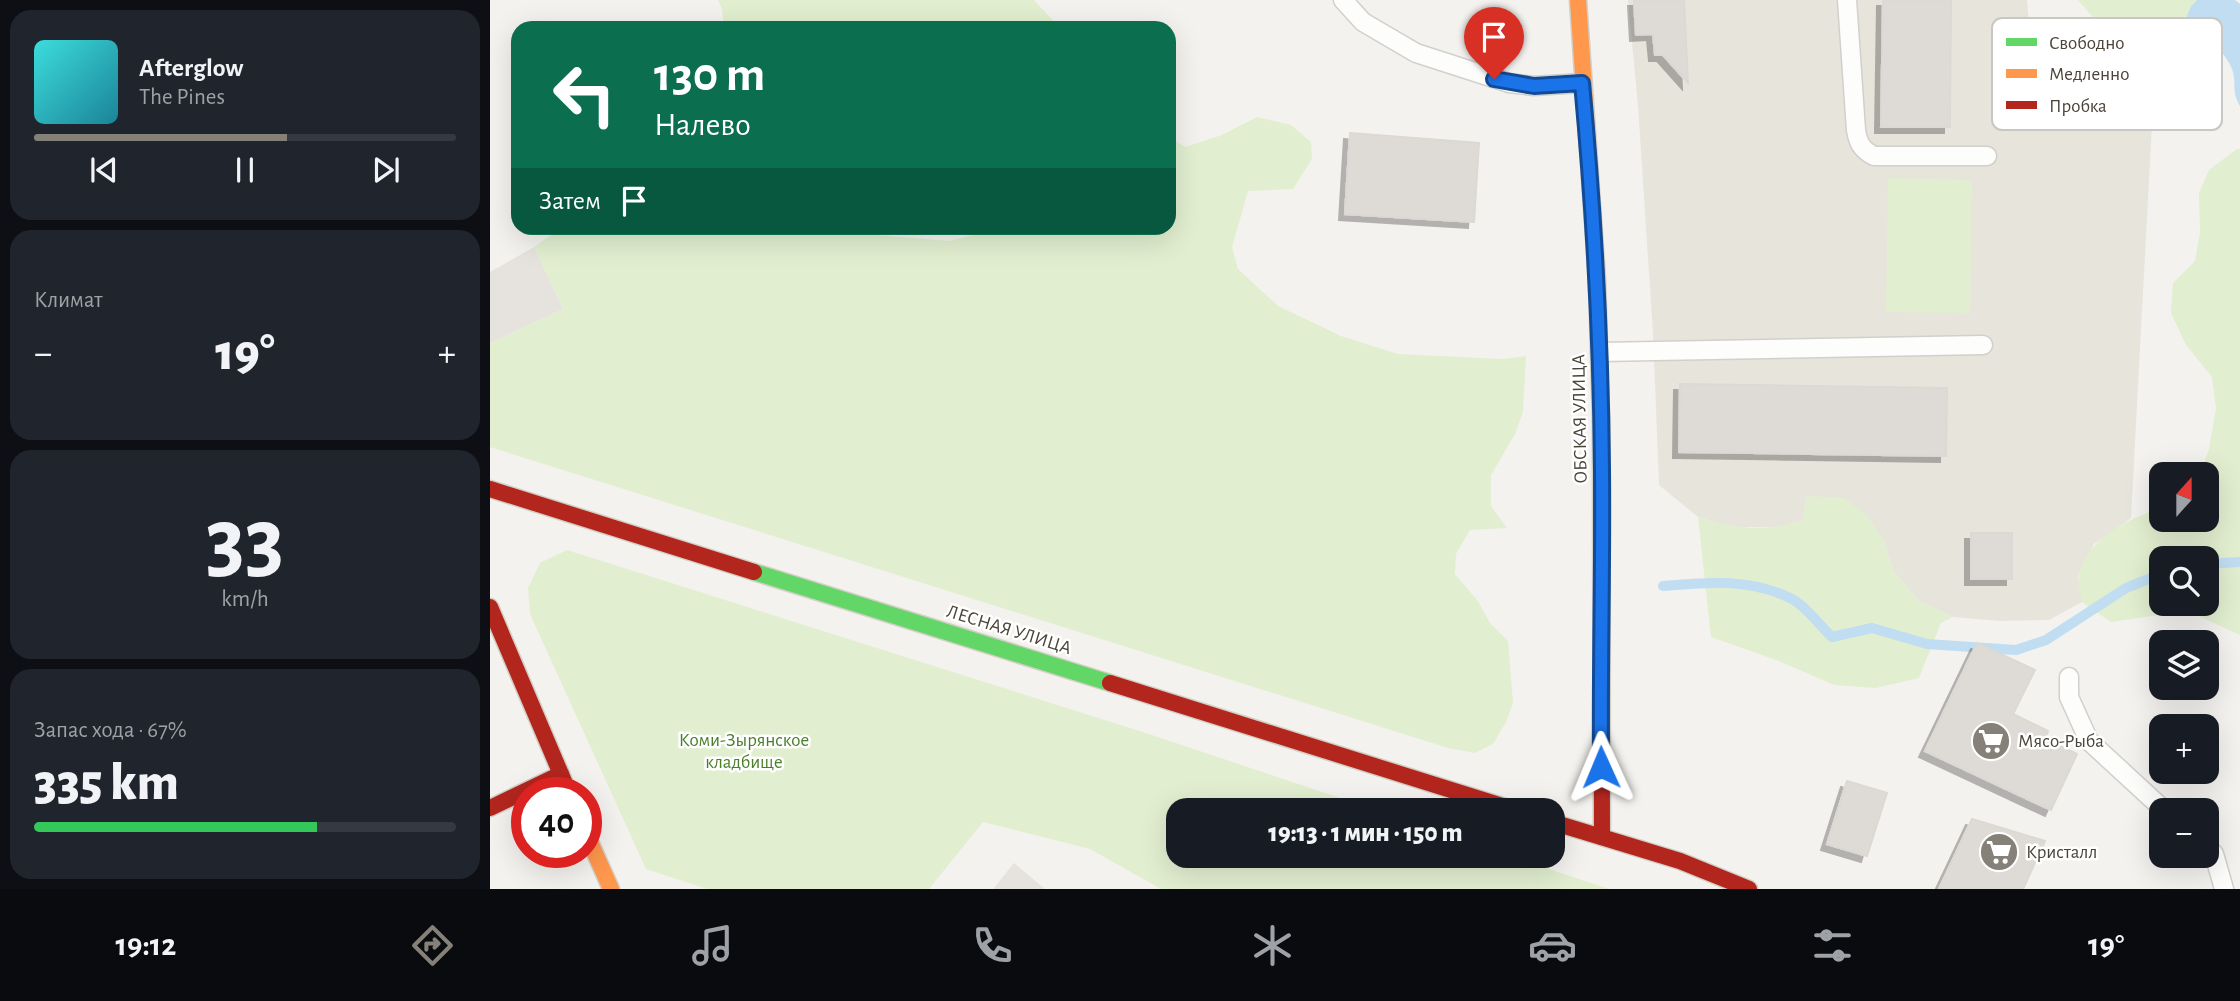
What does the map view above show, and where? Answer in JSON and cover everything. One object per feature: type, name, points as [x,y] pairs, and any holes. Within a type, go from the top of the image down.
[{"type":"street","name":"ОБСКАЯ УЛИЦА","points":[[1578,0],[1600,352],[1602,837]]},
{"type":"street","name":"ЛЕСНАЯ УЛИЦА","points":[[490,489],[1477,798]]},
{"type":"street","points":[[490,607],[562,777]]},
{"type":"street","points":[[490,808],[561,774]]},
{"type":"street","points":[[1565,826],[1680,862],[1749,889]]},
{"type":"street","points":[[602,868],[611,889]]},
{"type":"lane","points":[[1343,0],[1363,22],[1416,53],[1508,83],[1534,86],[1582,83]]},
{"type":"lane","points":[[1847,0],[1857,139],[1866,152],[1874,156],[1987,156]]},
{"type":"lane","points":[[1600,352],[1983,345]]},
{"type":"lane","points":[[2069,677],[2069,697],[2090,741],[2151,798]]},
{"type":"lane","points":[[2218,868],[2224,889]]},
{"type":"shaded area","points":[[1628,0],[2027,0],[2028,18],[1992,18],[1992,130],[2152,130],[2131,518],[2094,544],[2078,576],[2082,602],[2049,620],[1999,621],[1953,617],[1919,601],[1894,572],[1883,539],[1807,496],[1802,521],[1779,527],[1732,527],[1698,517],[1659,485],[1653,334]]},
{"type":"shaded area","points":[[534,247],[563,309],[490,343],[490,272]]},
{"type":"shaded area","points":[[1014,863],[1045,889],[993,889]]},
{"type":"green space","points":[[718,0],[1034,0],[1054,21],[723,21]]},
{"type":"green space","points":[[2078,0],[2197,0],[2186,18],[2094,18]]},
{"type":"green space","points":[[1257,117],[1291,125],[1311,142],[1312,159],[1293,189],[1248,191],[1232,247],[1238,269],[1278,306],[1341,336],[1398,354],[1503,359],[1526,356],[1523,412],[1515,434],[1491,475],[1491,506],[1507,528],[1470,530],[1456,554],[1455,574],[1478,601],[1490,623],[1508,641],[1513,703],[1493,744],[1475,753],[1448,748],[490,447],[490,343],[563,309],[534,247],[551,235],[877,235],[950,241],[973,235],[1176,235],[1176,141],[1185,147],[1222,135]]},
{"type":"green space","points":[[2240,149],[2240,635],[2199,616],[2219,616],[2219,546],[2149,546],[2149,616],[2152,616],[2111,622],[2082,602],[2079,585],[2079,575],[2084,562],[2100,540],[2123,524],[2149,513],[2149,532],[2219,532],[2219,462],[2204,462],[2216,408],[2212,377],[2186,345],[2171,313],[2173,283],[2195,261],[2200,232],[2199,193],[2209,170]]},
{"type":"green space","points":[[1888,178],[1972,180],[1970,313],[1886,312]]},
{"type":"green space","points":[[1807,496],[1844,498],[1867,515],[1883,539],[1894,572],[1919,601],[1953,617],[1941,623],[1919,678],[1876,688],[1834,685],[1779,661],[1711,637],[1698,517],[1750,528],[1774,527],[1802,521]]},
{"type":"green space","name":"Коми-Зырянское кладбище","points":[[567,550],[1149,734],[1340,798],[1166,798],[1166,868],[1546,868],[1609,889],[1161,889],[1090,849],[983,822],[929,889],[707,889],[646,869],[530,614],[528,588],[540,563]]},
{"type":"water","points":[[2197,0],[2235,0],[2240,4],[2240,106],[2232,69],[2222,53],[2222,18],[2186,18]]},
{"type":"building","points":[[1634,0],[1684,0],[1688,83],[1663,55],[1655,55],[1653,34],[1636,35]]},
{"type":"building","points":[[1883,0],[1951,0],[1950,127],[1881,127]]},
{"type":"building","points":[[1350,133],[1479,143],[1474,222],[1345,214]]},
{"type":"building","points":[[1680,384],[1947,388],[1946,456],[1679,452]]},
{"type":"building","points":[[1971,533],[2012,533],[2012,579],[1971,579]]},
{"type":"building","points":[[1977,643],[2035,670],[2013,714],[2048,731],[2045,739],[2077,754],[2051,810],[1925,751]]},
{"type":"building","points":[[1847,781],[1887,793],[1867,856],[1827,844]]},
{"type":"building","name":"Кристалл","points":[[1972,819],[2045,841],[2023,889],[1939,889]]},
{"type":"waterway","points":[[2219,563],[2240,562]]},
{"type":"waterway","points":[[1663,586],[1729,583],[1776,592],[1803,607],[1832,637],[1872,628],[1927,644],[2016,650],[2046,640],[2126,588],[2149,579]]},
{"type":"traffic: fast","points":[[754,572],[1110,683]]},
{"type":"traffic: slow","points":[[1578,0],[1597,280],[1601,421]]},
{"type":"traffic: slow","points":[[602,868],[611,889]]},
{"type":"traffic: jam","points":[[1601,421],[1602,837]]},
{"type":"traffic: jam","points":[[490,489],[754,572]]},
{"type":"traffic: jam","points":[[490,607],[562,777]]},
{"type":"traffic: jam","points":[[1110,683],[1477,798]]},
{"type":"traffic: jam","points":[[490,808],[561,774]]},
{"type":"traffic: jam","points":[[1565,826],[1680,861],[1749,889]]},
{"type":"place","name":"Мясо-Рыба","points":[[1991,741]]},
{"type":"place","name":"Кристалл","points":[[1999,852]]},
{"type":"route","points":[[1494,79],[1534,86],[1582,83],[1600,352],[1601,767]]}]
